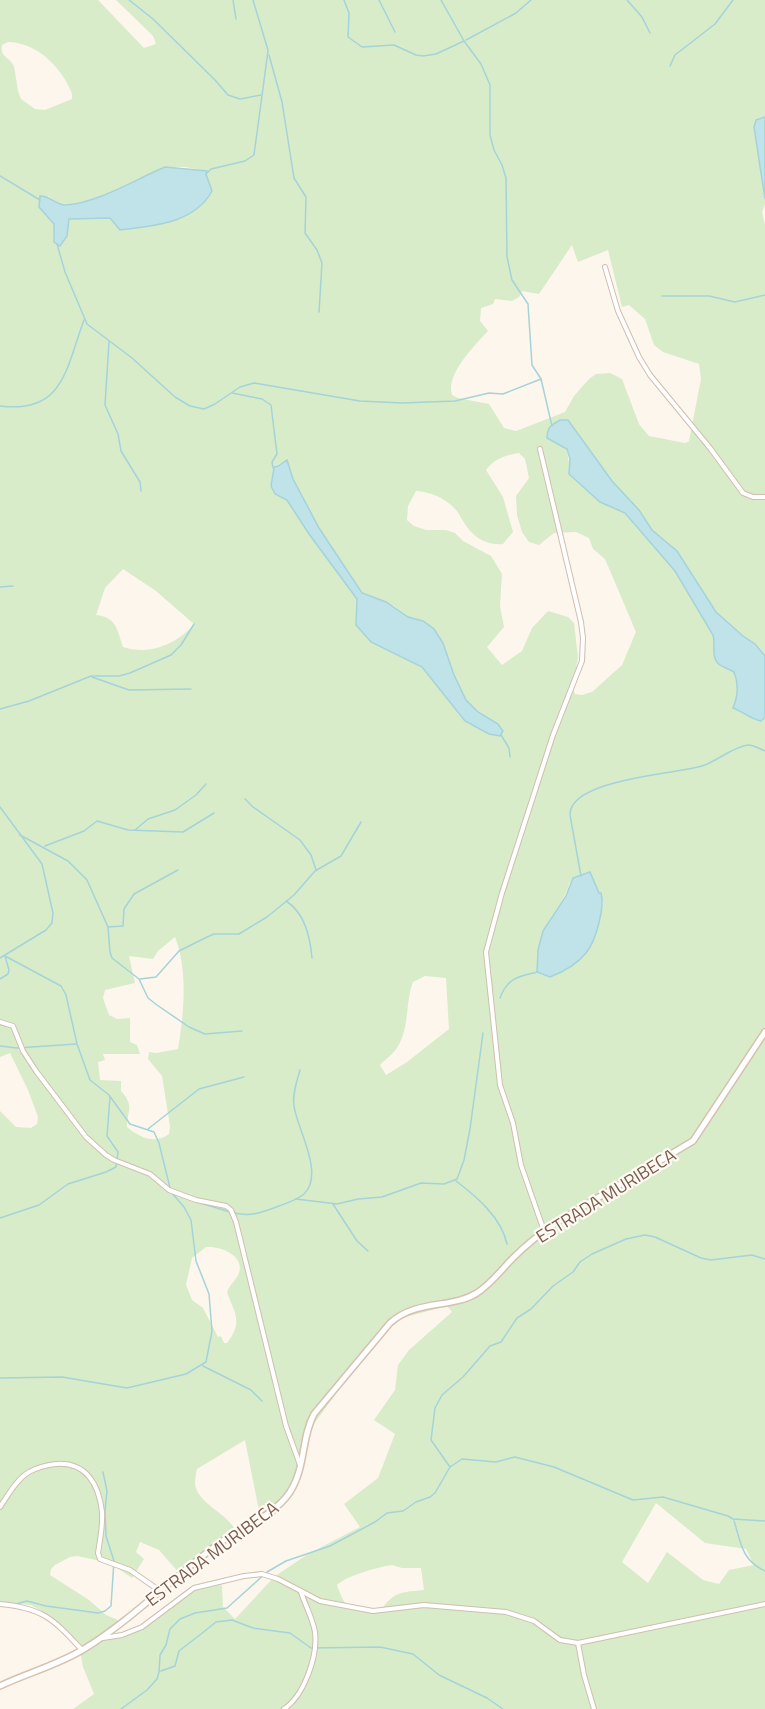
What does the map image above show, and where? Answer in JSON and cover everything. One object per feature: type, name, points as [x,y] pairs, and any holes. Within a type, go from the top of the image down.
[{"type":"street","points":[[605,267],[618,310],[639,357],[650,375],[710,448],[743,493],[753,497],[765,496]]},
{"type":"street","points":[[540,449],[581,622],[582,661],[549,746],[486,952],[500,1085],[513,1124],[521,1165],[544,1231]]},
{"type":"street","points":[[0,1022],[13,1026],[23,1051],[36,1071],[86,1137],[106,1155],[114,1161],[150,1174],[169,1190],[231,1209],[236,1221],[286,1426],[301,1468]]},
{"type":"street","name":"ESTRADA MURIBECA","points":[[0,1686],[82,1650],[222,1541],[270,1513],[290,1492],[301,1468],[305,1438],[314,1414],[390,1323],[412,1310],[474,1295],[489,1284],[513,1258],[544,1231],[693,1142],[765,1032]]},
{"type":"street","points":[[0,1508],[28,1472],[50,1465],[78,1466],[87,1473],[93,1483],[102,1510],[98,1553],[100,1559],[130,1570],[160,1591]]},
{"type":"street","points":[[100,1638],[122,1635],[142,1627],[184,1593],[199,1586],[262,1574],[278,1579],[327,1603],[373,1611],[424,1605],[506,1612],[534,1621],[560,1640],[578,1643],[765,1604]]},
{"type":"street","points":[[284,1709],[297,1698],[314,1656],[315,1633],[301,1591]]},
{"type":"street","points":[[0,1604],[48,1616],[82,1650]]},
{"type":"street","points":[[578,1643],[585,1682],[594,1709]]},
{"type":"green space","points":[[0,0],[98,0],[144,48],[156,44],[153,36],[116,0],[765,0],[765,117],[756,120],[754,127],[765,195],[762,212],[765,225],[765,657],[755,644],[716,612],[677,551],[652,530],[639,510],[612,481],[547,430],[547,438],[567,449],[569,464],[600,502],[625,513],[675,571],[713,635],[716,658],[734,672],[738,696],[744,712],[760,721],[765,717],[765,1709],[73,1709],[94,1694],[83,1667],[79,1645],[51,1616],[31,1605],[0,1602],[0,1111],[16,1127],[31,1128],[37,1124],[38,1117],[10,1053],[0,1057]],"holes":[[[8,42],[17,43],[42,54],[66,81],[72,99],[45,110],[35,109],[21,99],[14,66],[4,55],[2,45]],[[165,167],[185,167],[207,171],[212,190],[195,210],[172,221],[120,230],[110,218],[69,219],[67,236],[54,233],[54,224],[49,218],[48,196],[59,204],[68,205],[100,197]],[[572,245],[578,262],[608,250],[622,307],[629,305],[645,319],[654,345],[663,352],[699,364],[701,379],[689,441],[685,443],[649,436],[639,424],[622,379],[610,373],[596,374],[589,379],[574,396],[565,412],[516,431],[504,428],[489,404],[452,395],[453,379],[462,361],[488,331],[480,321],[481,308],[493,304],[495,299],[512,301],[519,297],[522,291],[539,294]],[[519,453],[525,459],[529,478],[516,496],[517,515],[522,532],[529,542],[539,545],[554,533],[576,532],[589,538],[593,549],[605,559],[636,632],[622,665],[592,692],[582,695],[575,694],[573,688],[578,657],[574,623],[568,617],[548,611],[532,628],[522,651],[502,665],[487,647],[504,627],[500,606],[502,574],[491,556],[463,541],[455,533],[446,530],[426,530],[414,526],[407,520],[408,506],[416,491],[427,493],[451,505],[480,539],[485,542],[503,544],[513,532],[503,497],[486,470],[505,456]],[[287,460],[293,479],[319,528],[362,593],[394,606],[408,617],[423,621],[443,643],[466,700],[478,712],[498,724],[465,721],[422,667],[371,642],[356,625],[357,599],[287,500],[275,494],[271,485],[273,467]],[[123,569],[156,591],[194,624],[171,642],[142,650],[123,647],[115,625],[103,616],[96,615],[105,588]],[[591,880],[603,902],[596,928],[587,948],[573,964],[550,977],[537,972],[539,948],[547,925],[570,882]],[[175,937],[182,963],[184,992],[178,1049],[149,1052],[148,1059],[162,1076],[170,1126],[169,1134],[158,1139],[142,1137],[127,1127],[129,1105],[121,1091],[121,1081],[100,1080],[98,1062],[105,1060],[103,1054],[140,1054],[137,1045],[130,1042],[130,1018],[117,1019],[109,1015],[103,998],[105,990],[135,983],[129,956],[153,959],[158,951]],[[425,976],[446,978],[449,1029],[407,1062],[386,1075],[380,1065],[395,1050],[401,1040],[413,982]],[[206,1247],[225,1250],[236,1258],[240,1268],[227,1292],[235,1312],[236,1323],[227,1343],[224,1343],[221,1336],[218,1337],[203,1308],[192,1300],[186,1285],[192,1258]],[[447,1306],[452,1312],[409,1350],[398,1365],[395,1390],[374,1420],[395,1434],[378,1478],[344,1504],[360,1527],[308,1554],[274,1577],[235,1619],[223,1607],[222,1585],[185,1591],[142,1629],[115,1638],[111,1632],[118,1620],[106,1615],[89,1600],[50,1575],[55,1565],[77,1556],[110,1563],[132,1578],[144,1559],[136,1552],[140,1542],[159,1550],[180,1574],[236,1532],[227,1519],[202,1498],[197,1491],[195,1480],[197,1469],[245,1440],[260,1516],[272,1519],[293,1490],[303,1470],[311,1428],[348,1377],[373,1349],[394,1320]],[[656,1503],[705,1543],[746,1549],[754,1565],[729,1570],[719,1584],[703,1580],[667,1552],[648,1583],[622,1562]],[[392,1565],[402,1568],[421,1568],[424,1590],[395,1596],[378,1610],[348,1606],[337,1585],[355,1575]]]},
{"type":"water","points":[[765,117],[765,199],[754,127],[756,120]]},
{"type":"water","points":[[165,167],[207,171],[212,191],[195,210],[183,217],[158,225],[120,230],[110,218],[69,219],[67,236],[60,246],[54,242],[54,224],[39,207],[40,196],[62,205],[77,204],[103,196]]},
{"type":"water","points":[[560,420],[568,420],[612,481],[639,510],[652,530],[677,551],[716,612],[755,644],[765,656],[765,717],[761,721],[733,708],[737,690],[734,672],[721,666],[715,659],[713,635],[675,571],[625,513],[600,502],[569,474],[570,459],[567,449],[547,438],[550,427]]},
{"type":"water","points":[[287,460],[293,479],[319,528],[362,593],[386,602],[408,617],[423,621],[434,629],[443,643],[466,700],[478,712],[498,724],[503,731],[500,736],[489,734],[465,721],[422,667],[371,642],[356,625],[357,599],[287,500],[275,494],[271,486],[274,467]]},
{"type":"water","points":[[590,872],[601,893],[602,907],[599,924],[590,948],[574,964],[555,975],[550,977],[537,972],[538,950],[543,931],[566,896],[573,878]]},
{"type":"waterway","points":[[129,0],[153,19],[228,95],[240,99],[261,95]]},
{"type":"waterway","points":[[233,0],[236,19]]},
{"type":"waterway","points":[[253,0],[268,50]]},
{"type":"waterway","points":[[344,0],[349,13],[348,37],[362,47],[394,45],[423,56],[436,54],[464,41]]},
{"type":"waterway","points":[[379,0],[395,32]]},
{"type":"waterway","points":[[441,0],[464,41],[481,64],[490,85],[490,135],[506,178],[507,257],[512,280],[528,304],[532,365],[541,379],[552,426]]},
{"type":"waterway","points":[[466,40],[516,13],[531,0]]},
{"type":"waterway","points":[[627,0],[642,17],[650,33]]},
{"type":"waterway","points":[[670,66],[675,55],[715,24],[733,0]]},
{"type":"waterway","points":[[207,173],[211,169],[245,161],[254,155],[268,51]]},
{"type":"waterway","points":[[269,55],[282,102],[294,178],[306,197],[305,233],[317,250],[322,263],[319,312]]},
{"type":"waterway","points":[[0,176],[40,200]]},
{"type":"waterway","points":[[57,244],[65,272],[87,324],[132,358],[175,397],[190,406],[204,409],[240,387],[254,383],[360,401],[402,403],[455,401],[489,393],[503,394],[541,379]]},
{"type":"waterway","points":[[662,296],[709,296],[735,302],[765,295]]},
{"type":"waterway","points":[[0,406],[21,407],[38,403],[50,395],[66,370],[84,320]]},
{"type":"waterway","points":[[109,342],[105,405],[118,434],[121,451],[140,482],[141,491]]},
{"type":"waterway","points":[[232,393],[262,399],[271,405],[277,454],[272,462],[273,468]]},
{"type":"waterway","points":[[0,587],[13,586]]},
{"type":"waterway","points":[[0,709],[29,701],[91,676],[119,676],[130,673],[171,655],[181,645],[194,624]]},
{"type":"waterway","points":[[92,677],[129,690],[191,689]]},
{"type":"waterway","points":[[501,735],[509,748],[510,757]]},
{"type":"waterway","points":[[581,876],[570,815],[574,803],[587,793],[626,780],[702,766],[743,746],[748,745],[765,751]]},
{"type":"waterway","points":[[135,830],[148,819],[175,810],[196,795],[206,784]]},
{"type":"waterway","points":[[245,799],[300,840],[311,855],[316,870]]},
{"type":"waterway","points":[[0,807],[42,864],[53,913],[52,923],[46,930],[0,958]]},
{"type":"waterway","points":[[45,846],[84,831],[97,821],[128,830],[183,832],[214,813]]},
{"type":"waterway","points":[[140,979],[156,977],[179,951],[205,938],[214,934],[239,934],[267,917],[294,895],[315,871],[341,856],[361,822]]},
{"type":"waterway","points":[[20,835],[68,861],[87,880],[108,927],[112,958],[139,979],[148,998],[189,1027],[205,1034],[242,1031]]},
{"type":"waterway","points":[[108,927],[123,926],[124,909],[134,894],[178,870]]},
{"type":"waterway","points":[[286,901],[302,919],[308,934],[312,958]]},
{"type":"waterway","points":[[0,979],[8,974],[9,970],[5,956]]},
{"type":"waterway","points":[[0,1378],[62,1377],[127,1388],[186,1374],[206,1362],[212,1331],[209,1294],[196,1261],[191,1220],[184,1207],[171,1192],[159,1143],[154,1132],[130,1124],[109,1095],[90,1080],[77,1044],[66,995],[61,986],[5,956]]},
{"type":"waterway","points":[[500,998],[506,986],[514,979],[538,972]]},
{"type":"waterway","points":[[296,1199],[337,1204],[382,1197],[421,1183],[444,1184],[457,1179],[464,1160],[470,1129],[483,1033]]},
{"type":"waterway","points":[[0,1046],[17,1048],[76,1044]]},
{"type":"waterway","points":[[234,1213],[252,1214],[268,1210],[298,1198],[310,1185],[311,1163],[296,1116],[294,1101],[300,1070]]},
{"type":"waterway","points":[[148,1129],[199,1089],[244,1077]]},
{"type":"waterway","points":[[0,1218],[39,1205],[68,1184],[116,1167],[118,1152],[107,1136],[110,1097]]},
{"type":"waterway","points":[[456,1181],[494,1216],[507,1244]]},
{"type":"waterway","points":[[197,1202],[230,1212]]},
{"type":"waterway","points":[[333,1204],[357,1241],[368,1251]]},
{"type":"waterway","points":[[450,1467],[431,1440],[435,1408],[442,1395],[463,1377],[490,1346],[501,1342],[517,1318],[531,1309],[553,1286],[573,1272],[580,1262],[592,1254],[626,1239],[645,1235],[655,1237],[701,1258],[711,1260],[752,1255],[765,1259]]},
{"type":"waterway","points":[[203,1366],[251,1390],[262,1401]]},
{"type":"waterway","points":[[121,1709],[147,1690],[157,1679],[160,1655],[166,1645],[170,1629],[180,1619],[195,1613],[227,1608],[267,1572],[286,1561],[330,1546],[387,1513],[403,1511],[416,1502],[430,1497],[435,1493],[450,1467],[462,1459],[496,1462],[515,1457],[554,1467],[633,1500],[663,1497],[733,1519],[765,1521]]},
{"type":"waterway","points":[[16,1604],[27,1601],[98,1613],[111,1606],[114,1561],[106,1536],[107,1491],[103,1472]]},
{"type":"waterway","points":[[734,1521],[746,1556],[757,1567],[765,1571]]},
{"type":"waterway","points":[[161,1671],[175,1666],[179,1651],[216,1622],[232,1620],[253,1628],[290,1633],[311,1648],[380,1647],[413,1654],[439,1675],[487,1698],[503,1709]]}]
